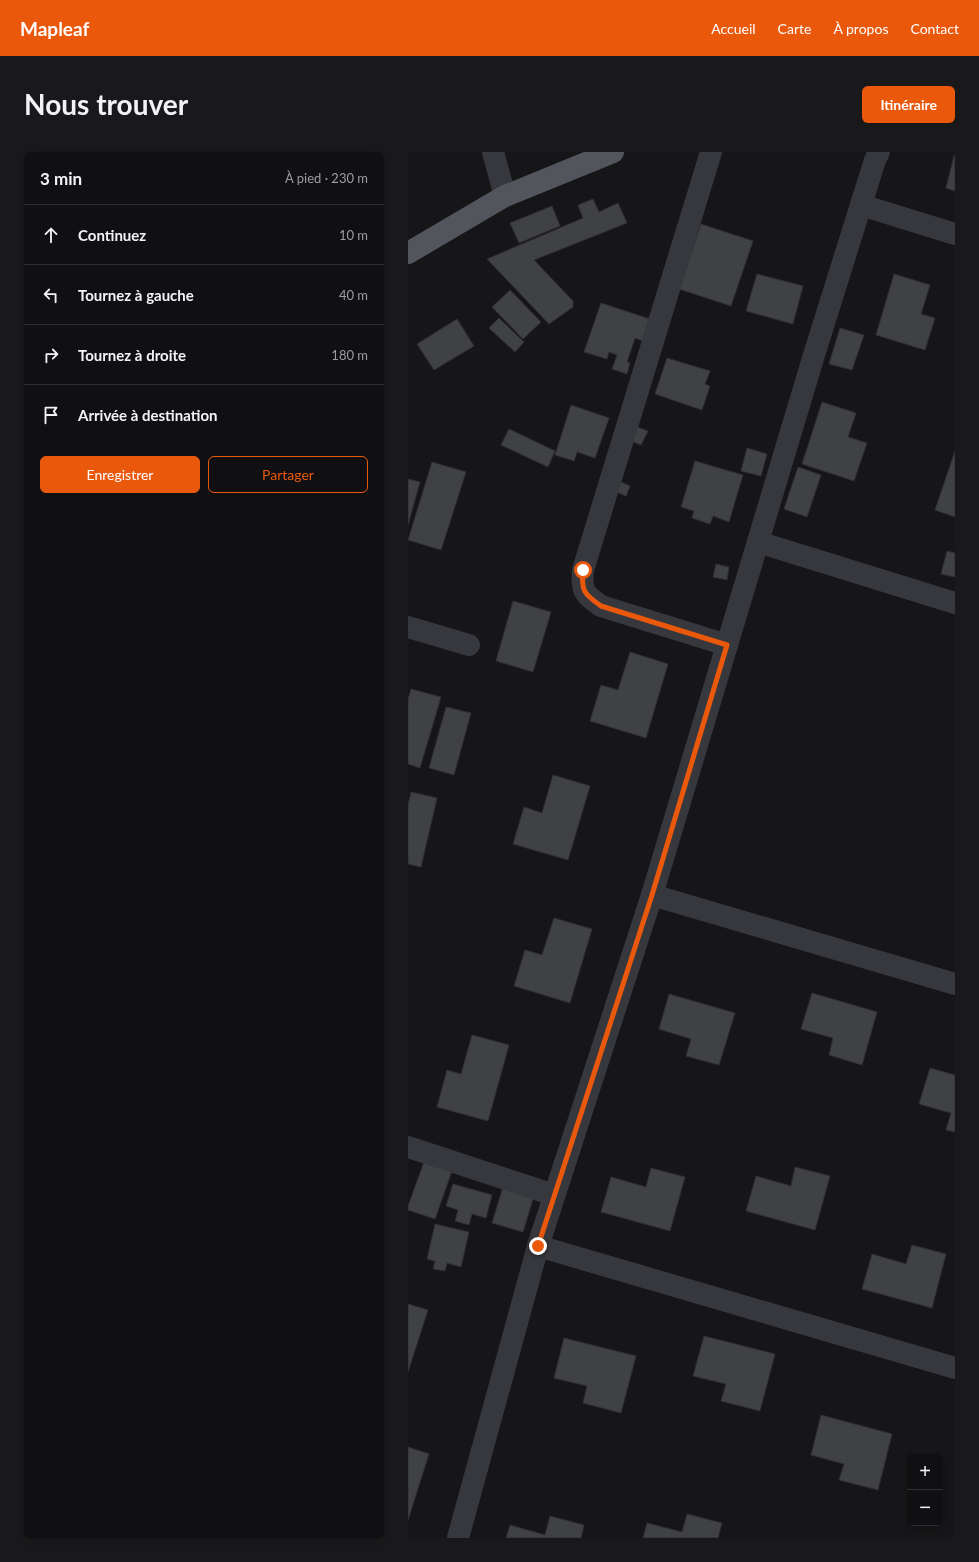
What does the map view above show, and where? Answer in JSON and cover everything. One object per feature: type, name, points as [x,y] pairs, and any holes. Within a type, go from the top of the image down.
[{"type":"main road","points":[[408,253],[505,196],[613,152]]},
{"type":"street","points":[[493,152],[505,196]]},
{"type":"street","points":[[711,152],[583,570],[582,584],[588,597],[601,606],[727,645]]},
{"type":"street","points":[[458,1538],[538,1246],[652,895],[814,355],[874,160],[879,152]]},
{"type":"street","points":[[861,205],[955,234]]},
{"type":"street","points":[[758,542],[955,603]]},
{"type":"street","points":[[408,627],[469,645]]},
{"type":"street","points":[[652,895],[955,984]]},
{"type":"street","points":[[408,1147],[554,1195]]},
{"type":"street","points":[[538,1246],[955,1368]]},
{"type":"building","points":[[955,152],[955,191],[946,188]]},
{"type":"building","points":[[593,199],[599,212],[618,203],[627,223],[534,260],[573,301],[573,307],[549,324],[487,259],[583,218],[578,205]]},
{"type":"building","points":[[552,206],[560,226],[519,243],[510,223]]},
{"type":"building","points":[[701,224],[753,241],[731,306],[679,289]]},
{"type":"building","points":[[757,274],[803,286],[793,324],[746,311]]},
{"type":"building","points":[[894,274],[930,285],[921,314],[935,318],[925,350],[876,335]]},
{"type":"building","points":[[510,290],[541,322],[523,339],[492,307]]},
{"type":"building","points":[[601,303],[653,320],[646,342],[635,338],[627,362],[630,363],[627,374],[612,369],[617,355],[609,352],[607,359],[584,352]]},
{"type":"building","points":[[499,318],[524,342],[515,352],[489,328]]},
{"type":"building","points":[[457,319],[474,346],[434,370],[417,344]]},
{"type":"building","points":[[840,328],[864,335],[852,370],[829,364]]},
{"type":"building","points":[[667,358],[710,371],[705,384],[710,386],[702,410],[655,394]]},
{"type":"building","points":[[822,402],[856,413],[848,437],[867,443],[854,481],[802,464]]},
{"type":"building","points":[[571,405],[609,418],[595,458],[577,452],[574,461],[555,455]]},
{"type":"building","points":[[632,425],[648,431],[641,445],[626,439]]},
{"type":"building","points":[[509,429],[555,451],[548,467],[501,445]]},
{"type":"building","points":[[747,448],[767,454],[761,476],[741,471]]},
{"type":"building","points":[[955,451],[955,517],[935,510]]},
{"type":"building","points":[[695,461],[743,475],[729,522],[713,516],[710,524],[692,518],[694,511],[681,507]]},
{"type":"building","points":[[432,462],[466,472],[441,550],[408,540]]},
{"type":"building","points":[[798,467],[821,475],[807,517],[784,509]]},
{"type":"building","points":[[408,479],[420,482],[408,525]]},
{"type":"building","points":[[616,480],[630,486],[626,496],[612,490]]},
{"type":"building","points":[[947,551],[955,553],[955,577],[941,574]]},
{"type":"building","points":[[716,564],[729,567],[727,580],[713,577]]},
{"type":"building","points":[[513,601],[551,612],[533,672],[496,661]]},
{"type":"building","points":[[630,652],[668,664],[646,738],[590,721],[601,685],[618,690]]},
{"type":"building","points":[[411,689],[441,697],[420,768],[408,764],[408,699]]},
{"type":"building","points":[[446,707],[471,713],[454,775],[429,768]]},
{"type":"building","points":[[553,775],[590,786],[568,860],[513,844],[524,807],[542,813]]},
{"type":"building","points":[[411,792],[437,798],[421,867],[408,864],[408,805]]},
{"type":"building","points":[[554,918],[592,929],[570,1003],[514,986],[525,950],[542,955]]},
{"type":"building","points":[[812,993],[877,1012],[862,1065],[829,1055],[833,1038],[801,1029]]},
{"type":"building","points":[[669,994],[735,1013],[719,1065],[686,1056],[691,1039],[659,1029]]},
{"type":"building","points":[[472,1035],[509,1045],[488,1121],[437,1107],[447,1070],[461,1074]]},
{"type":"building","points":[[930,1068],[955,1075],[955,1132],[946,1130],[951,1113],[919,1104]]},
{"type":"building","points":[[424,1162],[452,1171],[435,1219],[408,1210],[408,1206]]},
{"type":"building","points":[[795,1167],[830,1176],[815,1230],[746,1211],[756,1176],[791,1186]]},
{"type":"building","points":[[651,1168],[685,1177],[670,1231],[601,1212],[611,1177],[646,1187]]},
{"type":"building","points":[[506,1177],[537,1186],[523,1232],[492,1223]]},
{"type":"building","points":[[453,1184],[492,1195],[486,1218],[472,1214],[469,1225],[455,1221],[458,1210],[446,1206]]},
{"type":"building","points":[[435,1224],[469,1232],[461,1267],[447,1263],[445,1271],[433,1269],[435,1261],[427,1259]]},
{"type":"building","points":[[912,1245],[946,1254],[932,1308],[862,1289],[872,1254],[906,1264]]},
{"type":"building","points":[[408,1304],[428,1310],[408,1372]]},
{"type":"building","points":[[704,1336],[775,1354],[760,1411],[721,1401],[726,1384],[693,1376]]},
{"type":"building","points":[[564,1338],[636,1356],[621,1413],[583,1403],[587,1386],[554,1378]]},
{"type":"building","points":[[821,1415],[892,1434],[878,1490],[839,1480],[844,1464],[811,1455]]},
{"type":"building","points":[[408,1447],[429,1454],[408,1520]]},
{"type":"building","points":[[687,1514],[722,1523],[718,1538],[643,1538],[647,1523],[682,1532]]},
{"type":"building","points":[[550,1516],[584,1525],[581,1538],[506,1538],[510,1525],[545,1535]]},
{"type":"route","points":[[538,1246],[652,895],[727,645],[601,606],[588,597],[582,584],[583,570]]}]
